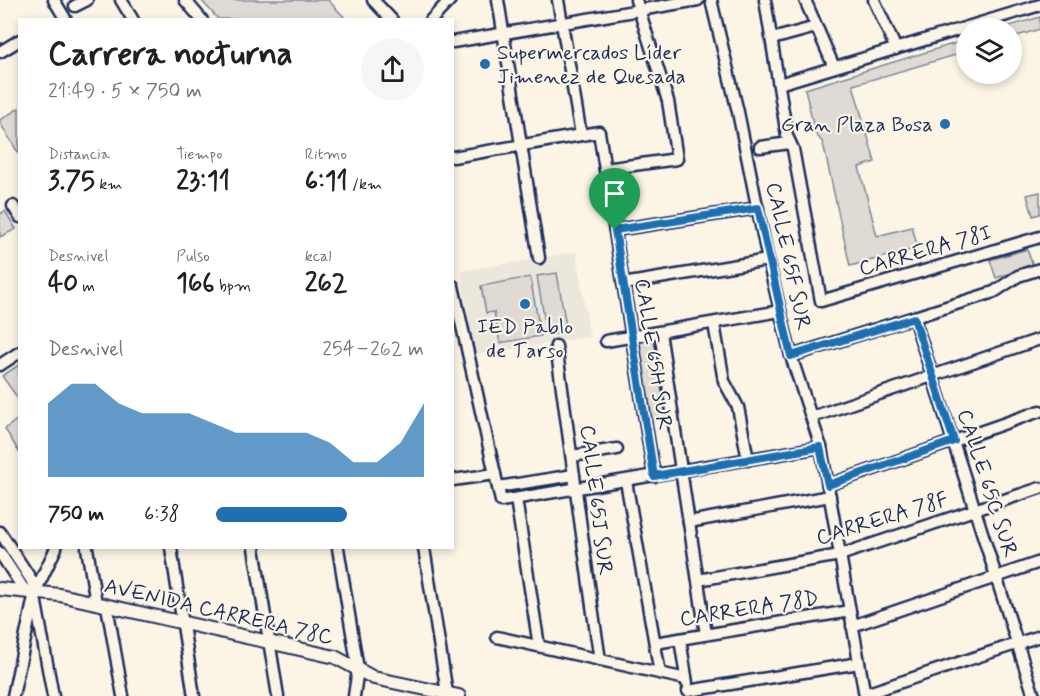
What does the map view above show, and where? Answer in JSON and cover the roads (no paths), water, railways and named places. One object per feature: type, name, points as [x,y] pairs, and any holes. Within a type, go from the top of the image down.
[{"type":"main road","name":"AVENIDA CARRERA 78C","points":[[0,589],[102,604],[335,657],[374,678],[453,695]]},
{"type":"street","points":[[54,0],[60,18]]},
{"type":"street","points":[[75,6],[87,0]]},
{"type":"street","points":[[122,0],[133,18]]},
{"type":"street","points":[[185,0],[200,18]]},
{"type":"street","points":[[373,0],[390,18]]},
{"type":"street","points":[[433,18],[450,0]]},
{"type":"street","points":[[498,0],[538,258]]},
{"type":"street","points":[[454,157],[582,135],[558,0]]},
{"type":"street","points":[[454,42],[563,23],[637,5],[698,0]]},
{"type":"street","name":"CALLE 65F SUR","points":[[711,0],[738,112],[780,311],[791,356],[820,447],[865,695]]},
{"type":"street","points":[[760,147],[790,143],[765,0]]},
{"type":"street","points":[[805,0],[834,67]]},
{"type":"street","points":[[874,0],[896,49]]},
{"type":"street","points":[[605,169],[677,159],[668,101],[637,5]]},
{"type":"street","points":[[779,84],[1040,5]]},
{"type":"street","points":[[772,39],[816,27]]},
{"type":"street","points":[[0,52],[18,41]]},
{"type":"street","name":"CALLE 65H SUR","points":[[582,135],[599,132],[654,476]]},
{"type":"street","name":"CARRERA 78I","points":[[790,143],[821,301],[1040,237]]},
{"type":"street","points":[[13,206],[18,214]]},
{"type":"street","points":[[615,230],[758,208]]},
{"type":"street","points":[[623,284],[768,260]]},
{"type":"street","points":[[791,356],[994,292],[1018,276],[1040,269]]},
{"type":"street","points":[[454,294],[457,318],[501,501],[820,447]]},
{"type":"street","points":[[606,341],[780,311]]},
{"type":"street","name":"CALLE 65C SUR","points":[[914,318],[1034,696]]},
{"type":"street","points":[[714,324],[724,381],[738,407],[748,460]]},
{"type":"street","points":[[660,332],[706,634]]},
{"type":"street","points":[[812,417],[932,374],[1040,339]]},
{"type":"street","name":"CALLE 65J SUR","points":[[556,346],[572,456],[574,490],[600,660]]},
{"type":"street","points":[[0,365],[18,353]]},
{"type":"street","points":[[689,522],[829,491],[954,441],[1040,411]]},
{"type":"street","points":[[572,456],[617,449]]},
{"type":"street","points":[[454,480],[495,474]]},
{"type":"street","points":[[498,487],[574,475]]},
{"type":"street","points":[[626,481],[660,673]]},
{"type":"street","name":"CARRERA 78F","points":[[698,580],[840,555],[1040,488]]},
{"type":"street","points":[[516,499],[539,646]]},
{"type":"street","points":[[0,532],[32,581],[13,696]]},
{"type":"street","points":[[30,592],[55,549]]},
{"type":"street","points":[[87,549],[123,696]]},
{"type":"street","points":[[171,549],[194,696]]},
{"type":"street","points":[[254,549],[278,696]]},
{"type":"street","points":[[338,549],[358,669],[354,696]]},
{"type":"street","points":[[424,549],[453,695]]},
{"type":"street","points":[[0,553],[30,592],[53,696]]},
{"type":"street","points":[[852,626],[1040,562]]},
{"type":"street","name":"CARRERA 78D","points":[[655,643],[850,611]]},
{"type":"street","points":[[865,695],[1040,636]]},
{"type":"street","points":[[497,637],[686,679]]},
{"type":"street","points":[[680,639],[688,694],[859,663]]},
{"type":"place","name":"Supermercados Líder Jimenez de Quesada","points":[[485,64]]},
{"type":"place","name":"Gran Plaza Bosa","points":[[945,124]]},
{"type":"place","name":"IED Pablo de Tarso","points":[[525,304]]}]
